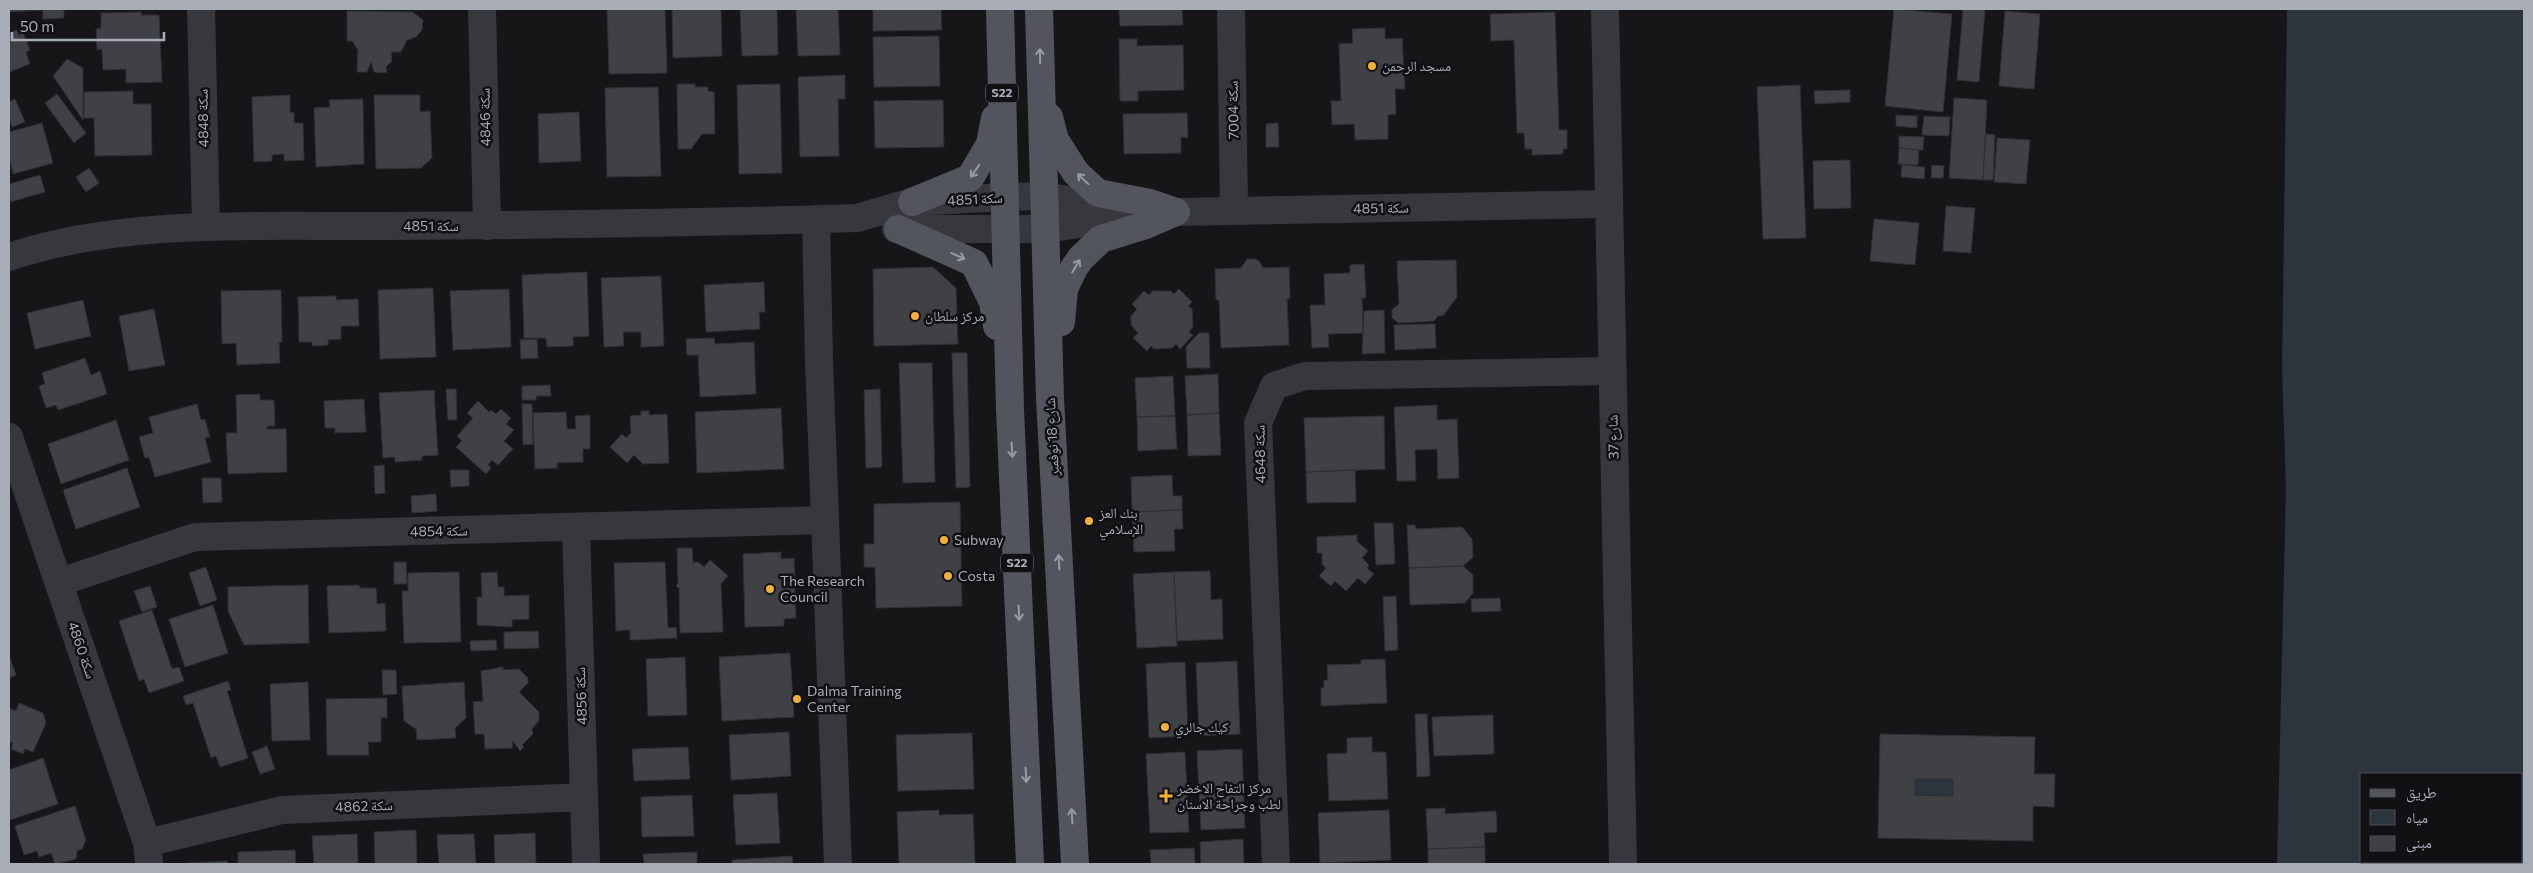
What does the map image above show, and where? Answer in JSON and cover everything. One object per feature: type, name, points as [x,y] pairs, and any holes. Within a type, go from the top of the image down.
[{"type":"main road","name":"S22","points":[[1000,9],[1010,409],[1030,864]]},
{"type":"main road","name":"شارع 18 نوفمبر","points":[[1039,9],[1050,398],[1075,864]]},
{"type":"main road","points":[[912,202],[970,178],[979,165],[990,144],[995,125],[1001,39]]},
{"type":"main road","points":[[1041,86],[1055,140],[1076,173],[1098,193],[1150,203],[1165,213],[1146,225],[1101,239],[1081,258],[1064,289],[1050,398]]},
{"type":"main road","points":[[898,230],[974,264],[993,302],[1010,409]]},
{"type":"street","name":"سكة 4848","points":[[201,9],[206,228]]},
{"type":"street","name":"سكة 4846","points":[[482,9],[487,226]]},
{"type":"street","name":"سكة 7004","points":[[1231,9],[1234,210]]},
{"type":"street","name":"شارع 37","points":[[1605,9],[1611,371],[1623,864]]},
{"type":"street","name":"سكة 4851","points":[[9,257],[111,234],[206,228],[487,226],[857,218],[912,202],[1005,197],[1044,196],[1165,213]]},
{"type":"street","name":"سكة 4851","points":[[857,218],[898,230],[1006,230],[1045,229],[1165,213],[1234,210],[1608,204]]},
{"type":"street","points":[[816,219],[838,864]]},
{"type":"street","name":"سكة 4648","points":[[1276,864],[1258,423],[1274,386],[1304,376],[1611,371]]},
{"type":"street","name":"سكة 4860","points":[[9,437],[60,582],[148,853]]},
{"type":"street","name":"سكة 4854","points":[[60,582],[196,537],[825,520]]},
{"type":"street","name":"سكة 4856","points":[[576,527],[586,864]]},
{"type":"street","name":"سكة 4862","points":[[148,853],[282,810],[584,797]]},
{"type":"water","points":[[2287,9],[2524,9],[2524,864],[2277,864],[2286,487],[2282,370]]},
{"type":"water","points":[[1915,779],[1953,779],[1953,796],[1915,795]]},
{"type":"building","points":[[9,9],[64,9],[64,18],[43,19],[43,10],[9,12]]},
{"type":"building","points":[[607,9],[665,9],[667,73],[609,74]]},
{"type":"building","points":[[672,9],[721,9],[722,56],[673,58]]},
{"type":"building","points":[[740,9],[777,9],[778,55],[742,56]]},
{"type":"building","points":[[796,9],[838,9],[840,55],[798,56]]},
{"type":"building","points":[[873,9],[941,9],[942,30],[873,31]]},
{"type":"building","points":[[1119,9],[1182,9],[1183,25],[1120,26]]},
{"type":"building","points":[[1894,9],[1952,14],[1943,112],[1885,106]]},
{"type":"building","points":[[1963,9],[1985,9],[1979,82],[1957,80]]},
{"type":"building","points":[[347,11],[413,12],[423,20],[422,30],[416,37],[407,40],[401,52],[391,52],[392,61],[386,67],[387,73],[374,72],[371,62],[367,72],[357,72],[358,50],[352,41],[347,41]]},
{"type":"building","points":[[2005,11],[2040,14],[2034,89],[1999,86]]},
{"type":"building","points":[[141,12],[141,15],[159,15],[162,82],[126,83],[126,69],[103,70],[102,49],[97,50],[96,29],[101,28],[101,13]]},
{"type":"building","points":[[1555,12],[1559,130],[1567,130],[1567,149],[1563,149],[1563,154],[1532,155],[1532,149],[1525,149],[1524,133],[1517,133],[1514,40],[1491,41],[1490,14]]},
{"type":"building","name":"مسجد الرحمن","points":[[1385,28],[1385,39],[1402,38],[1405,89],[1395,89],[1396,114],[1388,115],[1388,139],[1355,140],[1354,124],[1332,125],[1331,101],[1341,101],[1339,44],[1353,43],[1352,29]]},
{"type":"building","points":[[17,30],[19,35],[23,33],[30,50],[26,52],[30,64],[9,72],[9,33]]},
{"type":"building","points":[[939,36],[940,86],[874,87],[873,37]]},
{"type":"building","points":[[1119,39],[1137,39],[1137,46],[1183,45],[1184,90],[1138,91],[1138,101],[1120,101]]},
{"type":"building","points":[[67,59],[83,68],[83,120],[53,76]]},
{"type":"building","points":[[845,75],[845,99],[838,99],[839,156],[800,157],[798,77]]},
{"type":"building","points":[[677,84],[695,84],[695,87],[708,87],[708,91],[714,92],[715,134],[702,134],[691,149],[678,149]]},
{"type":"building","points":[[780,84],[782,173],[739,174],[737,85]]},
{"type":"building","points":[[1800,85],[1806,238],[1763,239],[1757,87]]},
{"type":"building","points":[[658,87],[661,176],[607,177],[605,88]]},
{"type":"building","points":[[1850,90],[1850,102],[1815,104],[1814,91]]},
{"type":"building","points":[[133,91],[133,104],[151,104],[152,155],[95,156],[94,118],[84,118],[84,92]]},
{"type":"building","points":[[57,94],[86,133],[74,143],[45,103]]},
{"type":"building","points":[[290,95],[290,113],[294,112],[294,123],[303,123],[304,160],[284,161],[284,154],[272,155],[272,161],[254,162],[252,97]]},
{"type":"building","points":[[374,95],[420,95],[420,112],[430,111],[432,158],[421,168],[376,169]]},
{"type":"building","points":[[1954,98],[1987,100],[1983,180],[1949,178]]},
{"type":"building","points":[[15,99],[25,122],[12,127],[9,118],[9,102]]},
{"type":"building","points":[[363,99],[364,164],[316,167],[314,108],[330,107],[329,100]]},
{"type":"building","points":[[943,100],[944,147],[875,148],[874,101]]},
{"type":"building","points":[[579,112],[581,161],[539,163],[538,114]]},
{"type":"building","points":[[1187,113],[1188,138],[1181,137],[1181,153],[1124,154],[1123,114]]},
{"type":"building","points":[[1896,115],[1917,116],[1917,128],[1896,126]]},
{"type":"building","points":[[1924,116],[1950,117],[1949,136],[1922,135]]},
{"type":"building","points":[[42,123],[53,163],[13,174],[9,156],[9,132]]},
{"type":"building","points":[[1278,123],[1279,147],[1266,147],[1266,124]]},
{"type":"building","points":[[1986,134],[1995,135],[1993,180],[1983,180]]},
{"type":"building","points":[[1899,136],[1924,137],[1923,150],[1899,148]]},
{"type":"building","points":[[1997,138],[2030,140],[2026,184],[1994,182]]},
{"type":"building","points":[[1899,148],[1919,150],[1918,165],[1898,164]]},
{"type":"building","points":[[1850,160],[1851,208],[1814,209],[1813,161]]},
{"type":"building","points":[[1902,165],[1925,167],[1924,179],[1901,177]]},
{"type":"building","points":[[1932,165],[1944,166],[1943,178],[1931,178]]},
{"type":"building","points":[[89,168],[99,183],[86,192],[76,177]]},
{"type":"building","points":[[40,175],[45,192],[10,202],[9,184]]},
{"type":"building","points":[[1946,206],[1975,208],[1971,253],[1943,251]]},
{"type":"building","points":[[1874,219],[1919,223],[1915,265],[1870,261]]},
{"type":"building","points":[[1247,259],[1256,259],[1263,268],[1289,267],[1290,298],[1287,299],[1289,345],[1221,348],[1219,300],[1216,300],[1215,269],[1241,268]]},
{"type":"building","points":[[1456,260],[1457,297],[1443,316],[1438,316],[1434,321],[1399,323],[1392,318],[1392,310],[1399,304],[1397,261]]},
{"type":"building","points":[[1364,264],[1366,298],[1362,298],[1363,333],[1328,334],[1329,347],[1312,348],[1310,305],[1325,305],[1324,274],[1350,273],[1350,265]]},
{"type":"building","name":"مركز سلطان","points":[[933,267],[956,288],[958,344],[874,346],[873,269]]},
{"type":"building","points":[[587,272],[589,336],[573,337],[573,346],[547,347],[546,338],[524,338],[522,275]]},
{"type":"building","points":[[661,276],[664,346],[641,347],[641,332],[623,332],[624,346],[604,347],[601,278]]},
{"type":"building","points":[[764,282],[765,312],[759,312],[760,329],[706,332],[704,285]]},
{"type":"building","points":[[433,288],[436,357],[380,359],[378,290]]},
{"type":"building","points":[[509,289],[511,347],[453,350],[450,291]]},
{"type":"building","points":[[1179,289],[1192,302],[1188,306],[1192,309],[1193,327],[1189,332],[1193,335],[1180,349],[1176,344],[1172,348],[1154,349],[1151,346],[1147,351],[1133,338],[1138,333],[1131,325],[1131,316],[1137,309],[1132,304],[1144,291],[1149,295],[1152,291],[1170,291],[1174,294]]},
{"type":"building","points":[[281,290],[282,342],[279,342],[280,363],[237,365],[236,343],[222,344],[221,291]]},
{"type":"building","points":[[336,296],[336,300],[358,299],[359,326],[341,326],[341,339],[328,340],[328,345],[312,346],[312,342],[299,342],[298,297]]},
{"type":"building","points":[[83,300],[91,336],[35,349],[27,313]]},
{"type":"building","points":[[154,309],[165,365],[129,371],[119,316]]},
{"type":"building","points":[[1384,310],[1385,353],[1362,354],[1364,311]]},
{"type":"building","points":[[1435,324],[1436,348],[1395,350],[1394,325]]},
{"type":"building","points":[[1199,333],[1209,333],[1210,368],[1187,368],[1186,347]]},
{"type":"building","points":[[714,338],[715,344],[754,342],[756,394],[700,397],[698,355],[687,355],[686,339]]},
{"type":"building","points":[[537,339],[538,358],[521,359],[520,340]]},
{"type":"building","points":[[952,353],[967,353],[970,487],[956,488]]},
{"type":"building","points":[[85,358],[91,375],[100,371],[107,394],[58,410],[56,405],[46,408],[39,386],[45,384],[42,373]]},
{"type":"building","points":[[899,363],[932,363],[935,482],[903,483]]},
{"type":"building","points":[[1218,374],[1219,413],[1187,415],[1185,376]]},
{"type":"building","points":[[1173,376],[1175,416],[1137,417],[1135,378]]},
{"type":"building","points":[[550,385],[551,396],[536,396],[536,400],[522,400],[522,386]]},
{"type":"building","points":[[446,389],[456,389],[457,420],[448,420]]},
{"type":"building","points":[[880,389],[882,467],[866,468],[864,390]]},
{"type":"building","points":[[434,390],[438,455],[422,456],[422,460],[395,462],[395,457],[383,458],[379,393]]},
{"type":"building","points":[[260,394],[260,400],[274,400],[275,426],[267,426],[267,429],[286,429],[287,472],[228,474],[226,433],[237,433],[236,395]]},
{"type":"building","points":[[364,399],[366,432],[335,433],[335,428],[325,428],[324,401]]},
{"type":"building","points":[[478,401],[489,412],[491,410],[496,414],[501,409],[511,418],[506,424],[514,430],[504,441],[513,449],[498,465],[492,460],[488,465],[491,468],[486,474],[456,447],[462,441],[457,436],[473,418],[467,413]]},
{"type":"building","points":[[197,404],[201,420],[205,419],[210,437],[205,438],[211,462],[155,477],[149,457],[145,458],[139,437],[153,433],[149,417]]},
{"type":"building","points":[[522,404],[532,404],[533,444],[523,445]]},
{"type":"building","points":[[1437,405],[1437,420],[1457,419],[1459,478],[1438,479],[1437,449],[1415,450],[1416,481],[1397,481],[1394,407]]},
{"type":"building","points":[[781,408],[784,469],[697,473],[695,412]]},
{"type":"building","points":[[641,411],[649,411],[649,415],[667,414],[669,463],[643,464],[634,455],[627,463],[610,447],[622,434],[626,438],[631,433],[630,416],[641,415]]},
{"type":"building","points":[[566,412],[567,429],[576,429],[575,416],[590,415],[590,449],[583,449],[583,462],[557,463],[557,468],[535,469],[533,413]]},
{"type":"building","points":[[1219,413],[1221,455],[1188,456],[1187,415]]},
{"type":"building","points":[[1175,416],[1177,449],[1138,451],[1137,417]]},
{"type":"building","points":[[1384,416],[1385,469],[1306,472],[1304,418]]},
{"type":"building","points":[[116,420],[129,460],[61,484],[48,444]]},
{"type":"building","points":[[384,465],[385,493],[375,494],[374,466]]},
{"type":"building","points":[[127,468],[140,507],[76,529],[63,490]]},
{"type":"building","points":[[450,470],[469,470],[469,486],[451,487]]},
{"type":"building","points":[[1355,470],[1356,502],[1307,503],[1306,472]]},
{"type":"building","points":[[1172,475],[1173,496],[1182,496],[1182,510],[1132,512],[1131,477]]},
{"type":"building","points":[[202,478],[221,478],[222,502],[203,503]]},
{"type":"building","points":[[436,494],[437,511],[412,513],[411,496]]},
{"type":"building","points":[[960,502],[962,606],[876,608],[875,567],[864,567],[864,544],[874,544],[874,504]]},
{"type":"building","points":[[1182,510],[1183,529],[1174,529],[1175,551],[1134,552],[1132,512]]},
{"type":"building","points":[[1374,523],[1393,523],[1395,564],[1376,565]]},
{"type":"building","points":[[1407,525],[1415,525],[1416,529],[1462,527],[1472,539],[1473,557],[1463,566],[1409,568]]},
{"type":"building","points":[[1357,535],[1357,541],[1368,551],[1362,558],[1369,565],[1367,568],[1374,574],[1365,584],[1358,578],[1346,591],[1335,581],[1331,586],[1319,576],[1326,568],[1322,564],[1322,553],[1317,553],[1317,537]]},
{"type":"building","points":[[677,548],[692,548],[693,563],[698,562],[704,567],[710,560],[728,576],[721,584],[723,632],[680,633],[679,588],[676,586],[678,583]]},
{"type":"building","name":"The Research Council","points":[[781,552],[781,559],[794,558],[796,618],[784,619],[784,626],[745,627],[743,554]]},
{"type":"building","points":[[394,562],[406,562],[407,584],[394,584]]},
{"type":"building","points":[[665,562],[668,628],[676,627],[677,638],[630,640],[630,630],[616,631],[614,563]]},
{"type":"building","points":[[1463,566],[1473,575],[1473,593],[1465,603],[1410,605],[1409,568]]},
{"type":"building","points":[[206,567],[217,600],[200,606],[189,573]]},
{"type":"building","points":[[1210,571],[1211,600],[1222,599],[1223,639],[1177,641],[1174,572]]},
{"type":"building","points":[[459,572],[461,642],[404,643],[402,591],[408,591],[408,573]]},
{"type":"building","points":[[497,572],[498,587],[504,587],[504,596],[529,595],[529,619],[512,620],[512,627],[477,625],[477,597],[482,597],[481,573]]},
{"type":"building","points":[[1174,572],[1177,646],[1137,648],[1133,574]]},
{"type":"building","points":[[308,585],[309,643],[244,645],[228,611],[228,587]]},
{"type":"building","points":[[359,585],[360,588],[376,588],[377,604],[385,603],[386,631],[329,633],[327,586]]},
{"type":"building","points":[[150,586],[157,607],[142,612],[134,591]]},
{"type":"building","points":[[1396,596],[1398,650],[1385,651],[1383,597]]},
{"type":"building","points":[[1500,598],[1501,611],[1472,612],[1471,599]]},
{"type":"building","points":[[213,605],[228,653],[185,667],[169,619]]},
{"type":"building","points":[[152,610],[172,669],[179,667],[184,681],[149,693],[144,679],[139,681],[119,621]]},
{"type":"building","points":[[538,631],[539,648],[504,649],[504,632]]},
{"type":"building","points":[[496,640],[497,650],[471,651],[470,641]]},
{"type":"building","points":[[790,653],[794,717],[722,721],[719,657]]},
{"type":"building","points":[[9,656],[16,675],[9,678]]},
{"type":"building","points":[[685,657],[687,715],[648,716],[646,659]]},
{"type":"building","points":[[1385,659],[1387,703],[1321,706],[1321,688],[1324,688],[1324,680],[1328,680],[1327,665],[1361,664],[1361,660]]},
{"type":"building","points":[[1237,661],[1240,734],[1199,736],[1196,663]]},
{"type":"building","points":[[1185,662],[1188,736],[1149,738],[1146,664]]},
{"type":"building","points":[[503,667],[503,670],[519,669],[528,678],[528,683],[519,692],[539,712],[539,721],[532,729],[533,734],[522,745],[524,747],[520,751],[513,741],[512,748],[485,749],[484,734],[475,734],[473,702],[483,701],[481,671]]},
{"type":"building","points":[[382,670],[396,670],[397,694],[383,695]]},
{"type":"building","points":[[228,681],[231,690],[227,691],[248,758],[220,767],[216,756],[211,758],[193,703],[186,705],[183,696]]},
{"type":"building","points":[[308,682],[310,740],[272,741],[270,684]]},
{"type":"building","points":[[464,682],[466,718],[455,728],[456,738],[417,740],[416,729],[404,721],[402,686]]},
{"type":"building","points":[[387,698],[387,718],[381,717],[381,742],[368,742],[369,755],[327,755],[326,699]]},
{"type":"building","points":[[19,703],[43,713],[46,723],[33,752],[25,749],[23,754],[11,749],[13,743],[9,741],[9,708],[16,711]]},
{"type":"building","points":[[1415,714],[1427,714],[1430,776],[1417,777]]},
{"type":"building","points":[[1493,715],[1494,754],[1434,756],[1432,717]]},
{"type":"building","points":[[789,732],[791,776],[731,780],[729,735]]},
{"type":"building","points":[[972,733],[974,789],[898,791],[896,735]]},
{"type":"building","points":[[1880,734],[2035,737],[2034,774],[2055,774],[2054,807],[2033,806],[2033,841],[1878,838]],"holes":[[[1915,779],[1953,779],[1953,796],[1915,795]]]},
{"type":"building","points":[[1372,737],[1372,752],[1386,752],[1388,799],[1329,801],[1327,754],[1347,753],[1347,738]]},
{"type":"building","points":[[267,746],[275,769],[260,774],[252,752]]},
{"type":"building","points":[[688,747],[690,779],[634,781],[632,749]]},
{"type":"building","points":[[1242,749],[1245,828],[1201,830],[1197,751]]},
{"type":"building","points":[[1185,752],[1189,832],[1150,833],[1146,754]]},
{"type":"building","points":[[43,758],[58,804],[10,820],[9,770]]},
{"type":"building","points":[[777,793],[780,843],[736,845],[733,795]]},
{"type":"building","points":[[692,795],[694,836],[642,837],[641,797]]},
{"type":"building","points":[[75,806],[86,840],[82,849],[77,851],[76,859],[55,864],[51,853],[39,857],[37,851],[24,855],[15,826]]},
{"type":"building","points":[[1445,808],[1445,814],[1496,811],[1497,832],[1484,833],[1485,847],[1428,849],[1426,809]]},
{"type":"building","points":[[939,810],[939,815],[973,814],[975,864],[899,864],[897,812]]},
{"type":"building","points":[[1389,810],[1391,860],[1320,863],[1318,813]]},
{"type":"building","points":[[416,830],[417,864],[375,864],[374,832]]},
{"type":"building","points":[[535,833],[536,864],[495,864],[494,835]]},
{"type":"building","points":[[357,834],[358,864],[314,864],[312,836]]},
{"type":"building","points":[[474,834],[476,864],[439,864],[437,835]]},
{"type":"building","points":[[1243,839],[1244,864],[1201,864],[1200,842]]},
{"type":"building","points":[[1485,847],[1485,864],[1428,864],[1428,849]]},
{"type":"building","points":[[1194,848],[1195,864],[1151,864],[1150,850]]},
{"type":"building","points":[[295,850],[296,864],[238,864],[238,852]]},
{"type":"building","points":[[697,852],[697,864],[644,864],[643,854]]},
{"type":"building","points":[[792,856],[793,864],[732,864],[732,860]]},
{"type":"building","points":[[227,861],[228,864],[188,864],[188,863]]},
{"type":"place","name":"مسجد الرحمن","points":[[1372,66]]},
{"type":"place","name":"مركز سلطان","points":[[915,316]]},
{"type":"place","name":"بنك العز الإسلامي","points":[[1089,521]]},
{"type":"place","name":"Subway","points":[[944,540]]},
{"type":"place","name":"Costa","points":[[948,576]]},
{"type":"place","name":"The Research Council","points":[[770,589]]},
{"type":"place","name":"Dalma Training Center","points":[[797,699]]},
{"type":"place","name":"كيك جالري","points":[[1165,727]]},
{"type":"place","name":"مركز التفاح الاخضر لطب وجراحة الاسنان","points":[[1166,796]]}]
